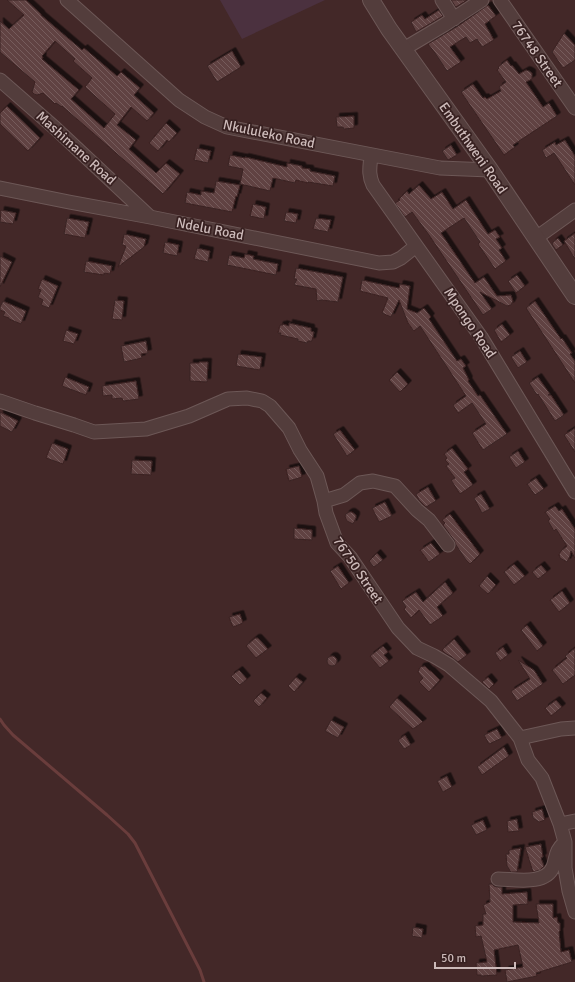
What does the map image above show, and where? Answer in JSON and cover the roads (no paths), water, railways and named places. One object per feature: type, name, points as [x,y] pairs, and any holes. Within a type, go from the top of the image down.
[{"type":"street","name":"Nkululeko Road","points":[[67,0],[179,100],[205,117],[227,127],[440,168],[490,170]]},
{"type":"street","name":"Embuthweni Road","points":[[371,0],[388,29],[490,170],[575,296]]},
{"type":"street","points":[[442,0],[454,19]]},
{"type":"street","points":[[403,49],[454,19],[482,0]]},
{"type":"street","name":"76748 Street","points":[[500,0],[575,108]]},
{"type":"street","name":"Mashimane Road","points":[[0,80],[55,128],[150,217]]},
{"type":"street","name":"Mpongo Road","points":[[371,155],[369,169],[373,185],[481,337],[575,492]]},
{"type":"street","name":"Ndelu Road","points":[[0,188],[379,263],[393,262],[401,258],[416,246]]},
{"type":"street","points":[[536,238],[575,210]]},
{"type":"street","name":"76750 Street","points":[[0,400],[94,432],[146,429],[188,416],[228,399],[247,398],[262,401],[270,406],[288,428],[317,476],[337,543],[350,558],[398,628],[417,648],[449,665],[491,701],[520,738],[528,760],[542,778],[560,824],[565,842],[565,868],[575,912]]},
{"type":"street","points":[[324,502],[344,495],[360,483],[373,481],[395,486],[417,510],[429,520],[448,545]]},
{"type":"street","points":[[520,738],[561,729],[575,728]]},
{"type":"street","points":[[560,824],[575,821]]},
{"type":"street","points":[[498,879],[538,879],[547,876],[552,868],[559,847],[565,842]]},
{"type":"waterway","points":[[0,719],[13,735],[107,815],[128,834],[135,843],[200,970],[204,982]]}]
